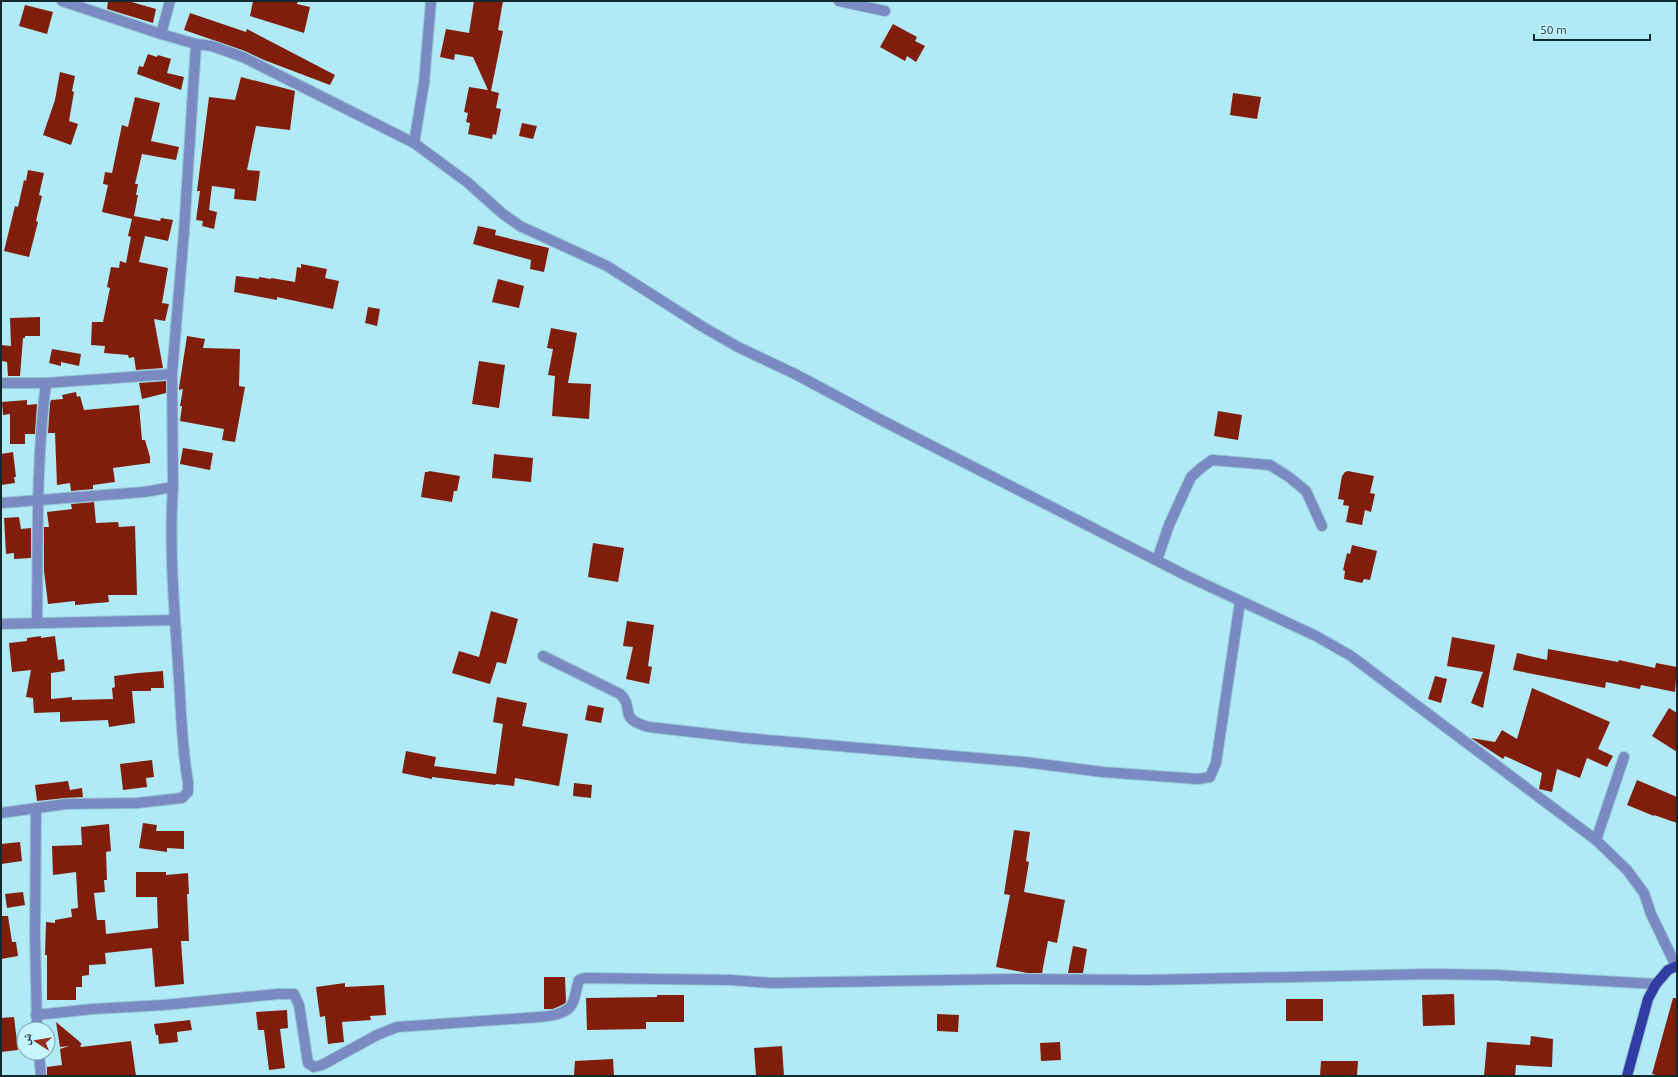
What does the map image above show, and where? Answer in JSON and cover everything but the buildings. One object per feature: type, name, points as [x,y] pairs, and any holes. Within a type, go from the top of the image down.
[{"type":"main road","points":[[1627,1076],[1648,999],[1656,984],[1668,970],[1676,966]]},
{"type":"street","points":[[62,1],[161,34],[196,44],[212,46],[243,57],[414,143],[467,182],[503,214],[520,226],[607,266],[684,316],[738,346],[1240,602],[1316,636],[1351,656],[1596,840],[1627,870],[1644,893],[1651,914],[1676,966]]},
{"type":"street","points":[[161,34],[170,1]]},
{"type":"street","points":[[414,143],[424,83],[431,1]]},
{"type":"street","points":[[839,1],[885,11]]},
{"type":"street","points":[[1,812],[36,809],[66,804],[155,802],[182,798],[188,792],[175,620],[171,510],[173,487],[172,374],[186,209],[196,44]]},
{"type":"street","points":[[1,383],[46,383],[172,374]]},
{"type":"street","points":[[38,622],[37,502],[46,383]]},
{"type":"street","points":[[1157,560],[1169,525],[1192,477],[1212,460],[1270,465],[1289,477],[1306,491],[1322,526]]},
{"type":"street","points":[[1,503],[37,502],[80,496],[144,492],[173,487]]},
{"type":"street","points":[[543,656],[620,694],[624,698],[631,719],[637,723],[649,727],[737,737],[1024,762],[1198,780],[1210,777],[1216,763],[1240,602]]},
{"type":"street","points":[[1,624],[175,620]]},
{"type":"street","points":[[1596,840],[1624,758]]},
{"type":"street","points":[[36,809],[34,934],[36,1021]]},
{"type":"street","points":[[36,1015],[92,1009],[164,1005],[278,994],[294,994],[299,1005],[308,1063],[314,1067],[322,1065],[377,1035],[397,1027],[540,1017],[559,1013],[570,1007],[573,1002],[579,980],[584,978],[723,980],[771,983],[1009,979],[1147,980],[1431,974],[1511,976],[1656,984]]},
{"type":"street","points":[[40,1061],[41,1076]]}]
